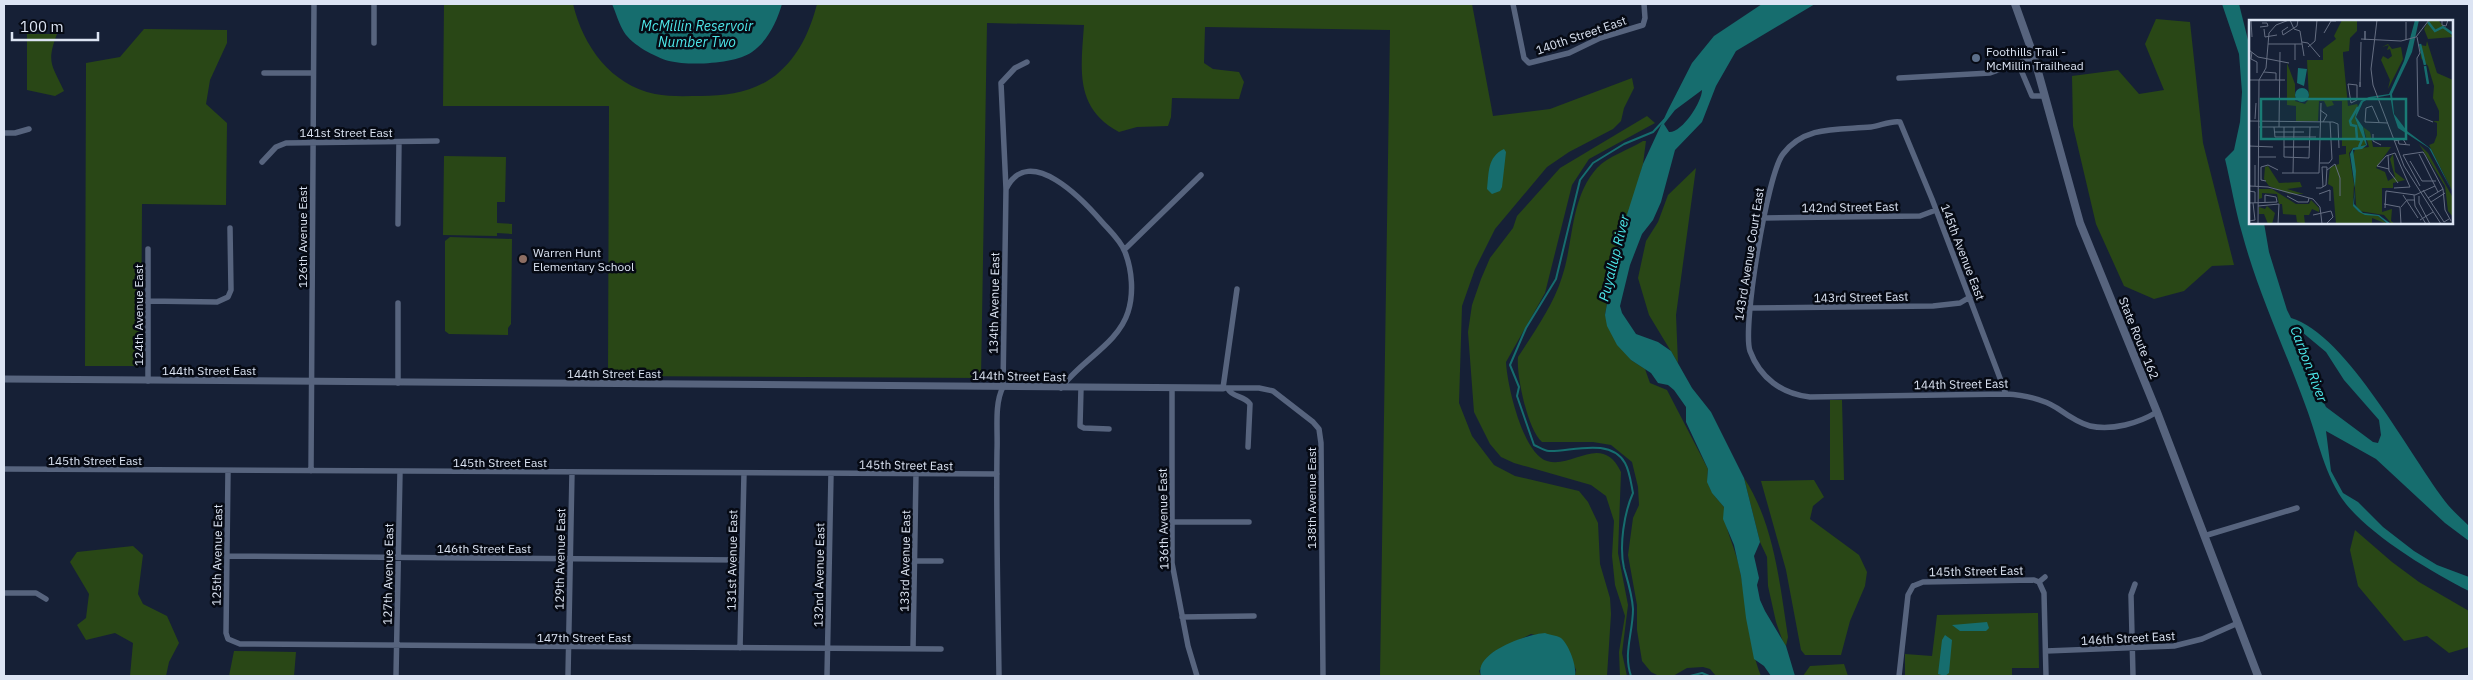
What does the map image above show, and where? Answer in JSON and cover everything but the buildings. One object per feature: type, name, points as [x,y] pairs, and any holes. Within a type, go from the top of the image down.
[{"type":"main road","name":"State Route 162","points":[[2016,4],[2034,57],[2080,223],[2157,412],[2258,676]]},
{"type":"street","name":"126th Avenue East","points":[[311,471],[314,4]]},
{"type":"street","points":[[374,4],[374,43]]},
{"type":"street","name":"140th Street East","points":[[1514,4],[1526,62],[1536,62],[1569,53],[1600,38],[1643,25],[1645,18],[1644,4]]},
{"type":"street","points":[[2007,68],[2010,64],[2034,57]]},
{"type":"street","name":"134th Avenue East","points":[[999,676],[997,474],[999,407],[1000,393],[1003,387],[1006,189],[1001,83],[1015,68],[1026,62]]},
{"type":"street","points":[[1899,78],[1990,73],[2016,67],[2021,70],[2032,96],[2044,96]]},
{"type":"street","points":[[264,73],[313,73]]},
{"type":"street","name":"143rd Avenue Court East","points":[[1763,373],[1749,345],[1748,324],[1764,218],[1773,173],[1783,154],[1795,143],[1820,130],[1866,127],[1897,121]]},
{"type":"street","name":"145th Avenue East","points":[[1897,121],[1906,131],[2006,394]]},
{"type":"street","points":[[4,134],[29,129]]},
{"type":"street","name":"141st Street East","points":[[262,162],[282,144],[312,142],[437,142]]},
{"type":"street","points":[[398,224],[399,142]]},
{"type":"street","points":[[1006,189],[1016,176],[1027,173],[1046,175],[1061,182],[1095,214],[1124,250],[1131,278],[1130,302],[1125,320],[1112,337],[1061,388]]},
{"type":"street","points":[[1124,250],[1200,175]]},
{"type":"street","name":"142nd Street East","points":[[1764,218],[1920,216],[1936,210]]},
{"type":"street","points":[[147,301],[217,302],[228,297],[231,290],[230,228]]},
{"type":"street","name":"124th Avenue East","points":[[148,249],[148,381]]},
{"type":"street","points":[[1237,289],[1226,389],[1233,395],[1244,398],[1250,404],[1248,447]]},
{"type":"street","name":"143rd Street East","points":[[1751,308],[1933,306],[1960,303],[1970,297]]},
{"type":"street","points":[[398,303],[398,382]]},
{"type":"street","name":"144th Street East","points":[[1763,373],[1784,391],[1810,398],[2006,394],[2037,398],[2082,423],[2099,427],[2133,422],[2157,412]]},
{"type":"street","name":"144th Street East","points":[[4,379],[1226,389]]},
{"type":"street","points":[[1082,388],[1080,426],[1084,428],[1109,429]]},
{"type":"street","name":"136th Avenue East","points":[[1172,388],[1172,563],[1182,617],[1197,676]]},
{"type":"street","name":"138th Avenue East","points":[[1226,389],[1259,388],[1273,391],[1309,418],[1319,429],[1321,443],[1323,676]]},
{"type":"street","name":"145th Street East","points":[[4,469],[997,474]]},
{"type":"street","name":"125th Avenue East","points":[[228,471],[226,556],[228,638]]},
{"type":"street","name":"127th Avenue East","points":[[396,676],[400,472]]},
{"type":"street","name":"129th Avenue East","points":[[568,676],[572,472]]},
{"type":"street","name":"131st Avenue East","points":[[740,648],[744,473]]},
{"type":"street","name":"132nd Avenue East","points":[[827,676],[831,474]]},
{"type":"street","name":"133rd Avenue East","points":[[913,649],[916,474]]},
{"type":"street","points":[[2204,536],[2297,508]]},
{"type":"street","points":[[1172,522],[1249,522]]},
{"type":"street","name":"146th Street East","points":[[226,556],[742,560]]},
{"type":"street","points":[[915,561],[941,561]]},
{"type":"street","points":[[2045,577],[2039,582],[2044,593],[2046,676]]},
{"type":"street","name":"145th Street East","points":[[1899,676],[1900,651],[1911,584],[1923,582],[2034,580],[2039,582]]},
{"type":"street","points":[[2133,676],[2131,595],[2135,584]]},
{"type":"street","points":[[4,593],[36,593],[46,599]]},
{"type":"street","points":[[1182,617],[1254,616]]},
{"type":"street","name":"146th Street East","points":[[2046,651],[2156,649],[2184,644],[2238,623]]},
{"type":"street","name":"147th Street East","points":[[228,638],[236,643],[246,644],[941,649]]},
{"type":"shaded area","points":[[444,4],[573,4],[584,35],[592,49],[612,73],[639,89],[655,94],[672,96],[731,94],[750,89],[768,81],[784,68],[797,51],[811,24],[817,4],[1472,4],[1493,116],[1550,109],[1632,78],[1634,88],[1624,108],[1621,121],[1613,129],[1569,152],[1547,167],[1495,229],[1475,269],[1462,306],[1459,403],[1472,436],[1494,465],[1515,476],[1579,491],[1588,502],[1598,523],[1600,564],[1610,598],[1611,614],[1607,676],[1575,676],[1576,670],[1564,642],[1531,634],[1492,653],[1479,671],[1481,676],[1380,676],[1390,30],[1205,27],[1204,63],[1213,69],[1239,72],[1244,82],[1239,99],[1172,98],[1171,117],[1168,126],[1137,127],[1119,132],[1104,122],[1094,111],[1087,99],[1082,72],[1084,25],[987,23],[981,378],[608,376],[609,106],[443,106]]},
{"type":"shaded area","points":[[2156,19],[2190,22],[2203,143],[2234,265],[2212,266],[2184,291],[2154,299],[2124,286],[2096,224],[2073,126],[2072,76],[2118,70],[2139,94],[2164,90],[2145,44]]},
{"type":"shaded area","points":[[144,29],[227,30],[227,43],[210,80],[206,104],[227,123],[226,205],[142,204],[141,366],[85,366],[86,63],[120,57]]},
{"type":"shaded area","points":[[27,34],[57,34],[51,58],[64,91],[55,96],[27,90]]},
{"type":"shaded area","points":[[1647,116],[1655,123],[1589,159],[1572,185],[1545,293],[1506,362],[1509,386],[1518,418],[1524,433],[1538,456],[1547,461],[1557,462],[1596,453],[1605,455],[1613,460],[1621,472],[1618,553],[1628,605],[1622,653],[1627,676],[1620,676],[1619,652],[1625,616],[1615,585],[1612,556],[1614,521],[1606,496],[1591,485],[1514,463],[1501,457],[1490,444],[1474,412],[1468,332],[1472,305],[1481,279],[1490,258],[1513,228],[1517,216],[1560,168]]},
{"type":"shaded area","points":[[1646,141],[1643,164],[1612,276],[1605,315],[1631,360],[1645,369],[1650,383],[1667,390],[1708,469],[1709,486],[1724,507],[1727,529],[1742,580],[1753,649],[1761,676],[1716,676],[1710,669],[1703,667],[1687,668],[1673,676],[1659,676],[1651,672],[1642,661],[1637,630],[1637,605],[1628,555],[1633,518],[1639,505],[1638,487],[1632,462],[1611,445],[1593,442],[1542,442],[1532,427],[1521,389],[1518,357],[1543,318],[1558,288],[1566,263],[1577,206],[1588,180],[1602,164]]},
{"type":"shaded area","points":[[444,156],[506,157],[505,202],[497,202],[497,223],[512,224],[512,234],[497,233],[497,236],[443,235]]},
{"type":"shaded area","points":[[1696,168],[1676,315],[1678,363],[1649,315],[1638,278],[1646,241],[1658,222],[1668,195]]},
{"type":"shaded area","points":[[450,237],[512,239],[511,324],[508,328],[508,335],[449,334],[445,331],[445,241]]},
{"type":"shaded area","points":[[1830,400],[1842,400],[1844,480],[1830,480]]},
{"type":"shaded area","points":[[1744,478],[1754,496],[1769,534],[1782,597],[1788,637],[1786,646],[1776,622],[1768,586],[1767,557],[1760,542]]},
{"type":"shaded area","points":[[1814,480],[1824,497],[1813,506],[1810,519],[1859,555],[1867,572],[1865,586],[1850,621],[1841,655],[1805,655],[1801,650],[1786,570],[1761,481]]},
{"type":"shaded area","points":[[2355,530],[2392,562],[2419,582],[2469,611],[2469,647],[2449,653],[2427,636],[2404,641],[2358,586],[2350,550]]},
{"type":"shaded area","points":[[133,546],[143,555],[138,594],[143,604],[167,616],[179,643],[169,662],[166,676],[130,676],[133,643],[115,633],[86,640],[77,625],[86,618],[89,594],[70,562],[77,552]]},
{"type":"shaded area","points":[[2038,613],[2039,668],[2012,668],[2012,676],[1905,676],[1905,654],[1932,656],[1937,615]]},
{"type":"shaded area","points":[[234,651],[296,652],[294,676],[229,676]]},
{"type":"shaded area","points":[[1844,664],[1848,676],[1803,676],[1810,666]]},
{"type":"water","name":"McMillin Reservoir Number Two","points":[[612,4],[782,4],[771,30],[763,42],[752,52],[735,59],[700,64],[669,61],[657,57],[638,46],[624,32]]},
{"type":"water","points":[[1762,4],[1815,4],[1736,51],[1716,86],[1702,122],[1675,150],[1661,202],[1653,220],[1642,234],[1630,265],[1620,306],[1622,313],[1636,334],[1658,342],[1671,351],[1692,388],[1711,412],[1744,478],[1760,542],[1754,556],[1759,578],[1757,585],[1760,600],[1786,646],[1795,676],[1771,676],[1764,666],[1754,659],[1746,618],[1741,576],[1734,545],[1723,519],[1724,507],[1712,493],[1707,482],[1708,469],[1686,422],[1686,407],[1674,390],[1668,385],[1658,383],[1651,373],[1631,360],[1617,345],[1607,326],[1605,315],[1624,224],[1643,164],[1692,63],[1714,36]],"holes":[[[1702,90],[1695,109],[1680,128],[1669,132],[1664,124],[1675,110]]]},
{"type":"water","name":"Carbon River","points":[[2222,4],[2239,4],[2249,44],[2249,224],[2264,224],[2269,252],[2287,310],[2291,318],[2312,329],[2334,347],[2356,372],[2448,505],[2469,526],[2469,541],[2445,523],[2376,459],[2326,431],[2331,471],[2343,493],[2358,502],[2383,527],[2414,551],[2437,565],[2469,577],[2469,591],[2403,553],[2371,529],[2346,504],[2327,470],[2306,407],[2248,255],[2237,215],[2225,159],[2234,150],[2240,122],[2242,92],[2239,54]],"holes":[[[2296,327],[2326,352],[2344,380],[2379,420],[2381,435],[2378,443],[2373,442],[2326,407],[2314,383],[2313,362]]]},
{"type":"water","points":[[1504,149],[1506,152],[1502,187],[1500,191],[1492,194],[1487,189],[1490,166],[1494,156]]},
{"type":"water","points":[[1987,622],[1989,628],[1986,631],[1960,631],[1952,625]]},
{"type":"water","points":[[1545,633],[1559,637],[1564,641],[1574,661],[1575,676],[1481,676],[1481,667],[1485,659],[1493,652],[1515,641]]},
{"type":"water","points":[[1945,635],[1952,640],[1949,673],[1945,676],[1938,674],[1942,640]]},
{"type":"waterway","points":[[1631,676],[1628,651],[1633,609],[1622,550],[1625,520],[1633,493],[1627,467],[1618,455],[1610,450],[1589,448],[1549,451],[1534,445],[1517,396],[1519,387],[1510,365],[1526,328],[1556,279],[1580,180],[1593,163],[1624,144],[1653,132],[1665,119]]},
{"type":"waterway","points":[[1690,676],[1702,673],[1709,676]]},
{"type":"place","name":"Foothills Trail - McMillin Trailhead","points":[[1976,58]]},
{"type":"place","name":"Warren Hunt Elementary School","points":[[523,259]]},
{"type":"water label","name":"Puyallup River","points":[[1614,258]]}]
